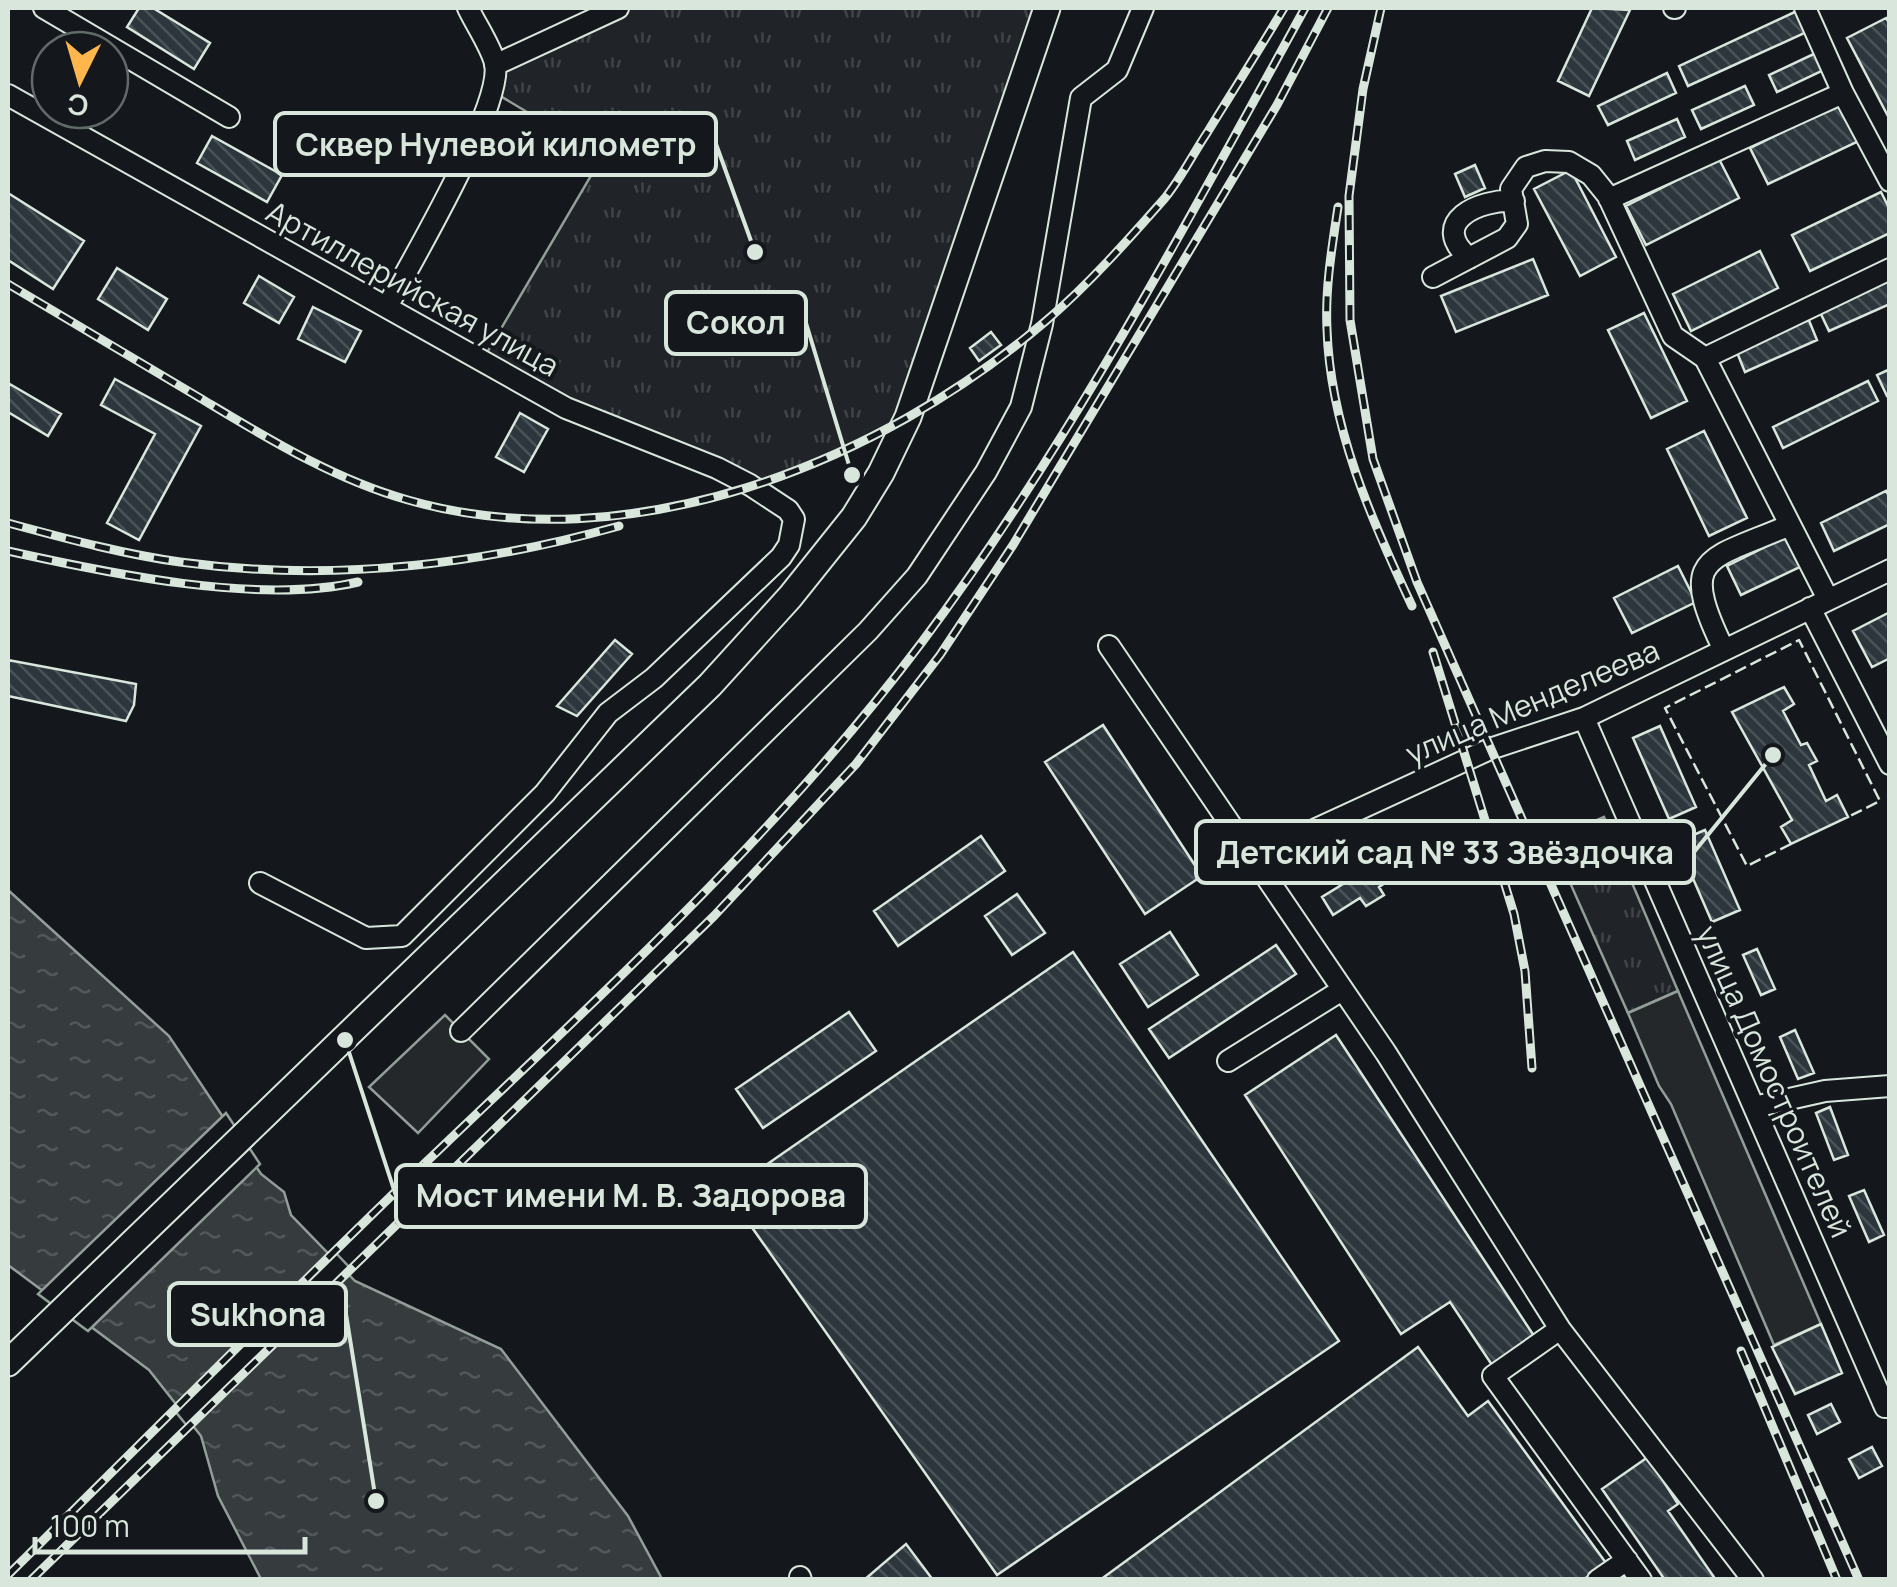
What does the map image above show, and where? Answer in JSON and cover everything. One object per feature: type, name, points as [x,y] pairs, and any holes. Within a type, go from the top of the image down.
[{"type":"main road","points":[[8,1362],[710,685],[822,559],[881,473],[908,418],[1047,8]]},
{"type":"street","points":[[44,8],[230,117]]},
{"type":"street","points":[[387,307],[456,181],[492,91],[496,65],[468,8]]},
{"type":"street","points":[[496,65],[618,8]]},
{"type":"street","points":[[462,1031],[868,631],[916,576],[986,472],[1021,408],[1042,324],[1081,98],[1117,70],[1143,8]]},
{"type":"street","points":[[1805,8],[1842,93],[1890,181]]},
{"type":"street","points":[[1610,199],[1842,93]]},
{"type":"street","name":"Артиллерийская улица","points":[[8,95],[566,408],[750,485],[788,510],[794,519],[789,545],[781,557],[654,678],[608,714],[544,793],[402,936],[366,938],[260,883]]},
{"type":"street","points":[[1434,277],[1507,238],[1514,230],[1517,224],[1511,189],[1526,168],[1545,161],[1569,162],[1600,183],[1673,336],[1705,358],[1790,525],[1819,604],[1890,764]]},
{"type":"street","points":[[1468,258],[1458,249],[1452,226],[1496,200],[1514,201]]},
{"type":"street","points":[[1705,358],[1890,270]]},
{"type":"street","points":[[1724,650],[1704,610],[1700,591],[1702,570],[1713,559],[1790,525]]},
{"type":"street","name":"улица Менделеева","points":[[1251,858],[1490,748],[1584,718],[1890,570]]},
{"type":"street","points":[[1108,646],[1386,1054],[1560,1329],[1753,1580]]},
{"type":"street","name":"улица Домостроителей","points":[[1584,718],[1884,1408],[1890,1407]]},
{"type":"street","points":[[1228,1061],[1342,990]]},
{"type":"street","points":[[1754,1108],[1826,1091],[1890,1086]]},
{"type":"street","points":[[1560,1329],[1493,1376],[1641,1580]]},
{"type":"street","points":[[1598,1580],[1627,1560]]},
{"type":"green space","points":[[618,8],[1047,8],[908,417],[827,457],[750,485],[482,361],[602,157],[492,91],[495,65]]},
{"type":"green space","points":[[1604,817],[1678,991],[1628,1013],[1551,840]]},
{"type":"shaded area","points":[[1678,991],[1821,1324],[1774,1345],[1628,1013]]},
{"type":"shaded area","points":[[445,1015],[489,1059],[418,1133],[369,1087]]},
{"type":"water","points":[[8,890],[169,1036],[261,1174],[284,1192],[291,1215],[355,1281],[501,1349],[628,1516],[662,1579],[261,1579],[218,1496],[201,1436],[149,1370],[8,1265]]},
{"type":"pier","points":[[226,1113],[260,1164],[88,1331],[38,1294]]},
{"type":"pier","points":[[335,1252],[350,1268],[188,1427],[175,1411]]},
{"type":"building","points":[[139,8],[153,8],[210,43],[194,69],[127,27]]},
{"type":"building","points":[[1592,8],[1630,10],[1589,96],[1558,81]]},
{"type":"building","points":[[1799,10],[1809,31],[1688,86],[1679,66]]},
{"type":"building","points":[[1886,18],[1890,24],[1890,120],[1847,38]]},
{"type":"building","points":[[1818,52],[1826,69],[1777,92],[1769,75]]},
{"type":"building","points":[[1667,73],[1676,93],[1608,125],[1598,106]]},
{"type":"building","points":[[1745,86],[1754,105],[1701,129],[1692,110]]},
{"type":"building","points":[[1843,103],[1861,140],[1768,184],[1750,148]]},
{"type":"building","points":[[1677,119],[1685,137],[1635,160],[1627,141]]},
{"type":"building","points":[[212,136],[282,175],[267,202],[197,163]]},
{"type":"building","points":[[1719,159],[1739,198],[1646,245],[1626,206]]},
{"type":"building","points":[[1475,165],[1485,188],[1465,197],[1455,174]]},
{"type":"building","points":[[1571,170],[1616,257],[1580,276],[1534,189]]},
{"type":"building","points":[[1881,192],[1890,210],[1890,233],[1810,271],[1792,235]]},
{"type":"building","points":[[8,193],[84,241],[53,289],[8,260]]},
{"type":"building","points":[[1760,251],[1778,288],[1691,331],[1673,294]]},
{"type":"building","points":[[1533,259],[1548,295],[1456,332],[1441,296]]},
{"type":"building","points":[[117,268],[167,299],[148,330],[98,299]]},
{"type":"building","points":[[259,276],[294,297],[279,323],[244,303]]},
{"type":"building","points":[[1890,280],[1890,304],[1829,331],[1820,312]]},
{"type":"building","points":[[313,307],[361,331],[345,362],[298,339]]},
{"type":"building","points":[[1644,313],[1687,401],[1651,418],[1608,330]]},
{"type":"building","points":[[1808,318],[1817,340],[1745,372],[1736,350]]},
{"type":"building","points":[[991,332],[1001,345],[979,361],[970,348]]},
{"type":"building","points":[[1890,369],[1890,395],[1887,396],[1877,375]]},
{"type":"building","points":[[115,379],[201,426],[139,540],[107,523],[155,434],[101,405]]},
{"type":"building","points":[[1868,381],[1878,401],[1783,448],[1773,427]]},
{"type":"building","points":[[8,383],[61,414],[48,436],[8,412]]},
{"type":"building","points":[[520,413],[548,429],[524,472],[496,457]]},
{"type":"building","points":[[1704,431],[1747,518],[1709,536],[1667,449]]},
{"type":"building","points":[[1886,491],[1890,498],[1890,524],[1834,551],[1821,523]]},
{"type":"building","points":[[1785,537],[1800,567],[1741,595],[1727,566]]},
{"type":"building","points":[[1678,566],[1696,602],[1632,633],[1614,598]]},
{"type":"building","points":[[1890,612],[1890,658],[1872,667],[1853,631]]},
{"type":"building","points":[[615,640],[632,654],[577,716],[557,706]]},
{"type":"building","points":[[8,660],[136,684],[134,705],[126,721],[8,696]]},
{"type":"building","points":[[1784,687],[1794,704],[1783,711],[1801,745],[1807,743],[1817,761],[1809,765],[1826,801],[1837,795],[1848,817],[1791,844],[1781,827],[1792,820],[1732,712]]},
{"type":"building","points":[[1103,725],[1202,876],[1145,914],[1045,762]]},
{"type":"building","points":[[1660,726],[1696,807],[1669,819],[1633,738]]},
{"type":"building","points":[[1705,830],[1740,910],[1712,922],[1677,842]]},
{"type":"building","points":[[981,836],[1005,871],[898,946],[874,911]]},
{"type":"building","points":[[1387,857],[1397,875],[1379,887],[1384,895],[1366,906],[1360,898],[1333,915],[1322,897]]},
{"type":"building","points":[[1017,894],[1045,933],[1012,955],[985,916]]},
{"type":"building","points":[[1170,932],[1198,975],[1148,1007],[1120,964]]},
{"type":"building","points":[[1276,945],[1296,974],[1169,1058],[1149,1029]]},
{"type":"building","points":[[1757,949],[1775,989],[1761,995],[1743,955]]},
{"type":"building","points":[[1073,952],[1339,1341],[997,1575],[727,1192]]},
{"type":"building","points":[[849,1012],[876,1051],[763,1128],[736,1089]]},
{"type":"building","points":[[1795,1030],[1814,1073],[1798,1079],[1780,1037]]},
{"type":"building","points":[[1336,1035],[1534,1336],[1492,1365],[1450,1302],[1401,1334],[1245,1095]]},
{"type":"building","points":[[1830,1107],[1848,1155],[1834,1160],[1816,1113]]},
{"type":"building","points":[[1864,1190],[1884,1235],[1869,1242],[1849,1196]]},
{"type":"building","points":[[1821,1324],[1842,1373],[1795,1394],[1772,1347]]},
{"type":"building","points":[[1418,1347],[1468,1416],[1488,1401],[1606,1563],[1583,1580],[1100,1580]]},
{"type":"building","points":[[1831,1404],[1840,1422],[1817,1434],[1808,1415]]},
{"type":"building","points":[[1872,1447],[1882,1466],[1859,1478],[1849,1459]]},
{"type":"building","points":[[1648,1457],[1678,1504],[1668,1511],[1716,1580],[1665,1580],[1602,1489]]},
{"type":"building","points":[[906,1544],[933,1580],[864,1580]]},
{"type":"railway","points":[[8,284],[275,442],[380,491],[492,516],[577,519],[663,509],[747,488],[829,457],[907,418],[980,372],[1047,320],[1093,277],[1165,198],[1284,8]]},
{"type":"railway","points":[[8,1575],[366,1220],[681,916],[865,714],[922,642],[1028,490],[1171,251],[1305,8]]},
{"type":"railway","points":[[31,1580],[714,916],[856,764],[940,655],[1013,545],[1277,105],[1328,8]]},
{"type":"railway","points":[[1381,8],[1363,89],[1349,196],[1350,320],[1373,459],[1417,582],[1859,1580]]},
{"type":"railway","points":[[1338,207],[1327,314],[1336,401],[1355,471],[1412,606]]},
{"type":"railway","points":[[8,523],[158,559],[291,570],[346,570],[456,560],[619,526]]},
{"type":"railway","points":[[8,551],[136,577],[230,588],[319,588],[358,582]]},
{"type":"railway","points":[[1433,652],[1514,914],[1525,971],[1532,1068]]},
{"type":"railway","points":[[1741,1351],[1837,1580]]},
{"type":"fence","points":[[1791,844],[1747,866],[1665,708],[1799,640],[1880,801],[1848,817]]},
{"type":"place","name":"Сквер Нулевой километр","points":[[755,252]]},
{"type":"place","name":"Сокол","points":[[852,475]]},
{"type":"place","name":"Детский сад № 33 Звёздочка","points":[[1773,755]]},
{"type":"place","name":"Мост имени М. В. Задорова","points":[[345,1040]]},
{"type":"place","name":"Sukhona","points":[[376,1501]]}]
